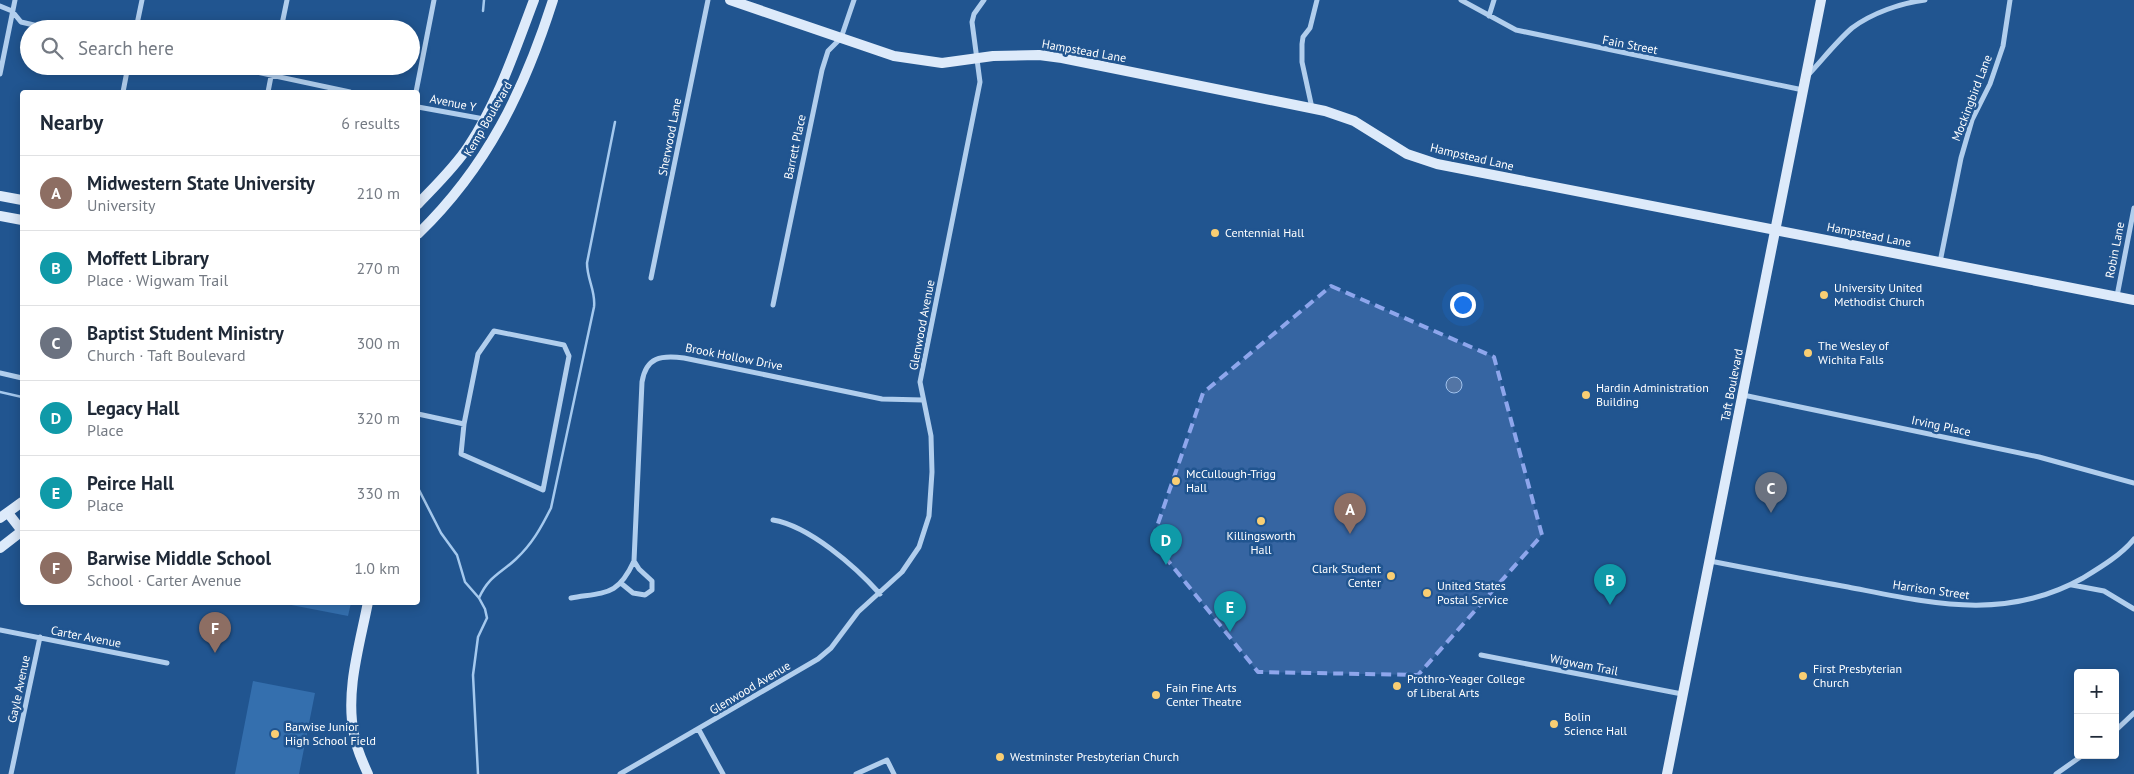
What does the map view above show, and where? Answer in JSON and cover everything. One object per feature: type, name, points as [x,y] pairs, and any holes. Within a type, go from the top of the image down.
[{"type":"street","points":[[0,74],[14,0]]},
{"type":"street","points":[[138,20],[142,0]]},
{"type":"street","points":[[283,20],[287,0]]},
{"type":"street","points":[[420,72],[434,0]]},
{"type":"street","name":"Kemp Boulevard","points":[[420,202],[468,148],[498,93],[534,0]]},
{"type":"street","name":"Kemp Boulevard","points":[[420,232],[469,177],[502,126],[529,70],[553,0]]},
{"type":"street","name":"Sherwood Lane","points":[[651,278],[708,0]]},
{"type":"street","name":"Hampstead Lane","points":[[730,0],[894,56],[942,63],[976,59],[1049,56],[1313,109],[1354,122],[1407,154],[1437,164],[2134,300]]},
{"type":"street","name":"Barrett Place","points":[[772,305],[822,70],[828,51],[840,38],[854,0]]},
{"type":"street","name":"Glenwood Avenue","points":[[620,774],[699,730],[818,659],[831,648],[858,612],[902,572],[919,547],[929,516],[932,472],[931,436],[920,382],[980,82],[972,22],[974,14],[984,0]]},
{"type":"street","points":[[1313,109],[1302,62],[1302,44],[1303,37],[1310,28],[1317,0]]},
{"type":"street","name":"Fain Street","points":[[1461,0],[1516,30],[1803,90]]},
{"type":"street","points":[[1489,16],[1494,0]]},
{"type":"street","name":"Taft Boulevard","points":[[1667,774],[1821,0]]},
{"type":"street","points":[[1806,76],[1852,28],[1868,18],[1902,4],[1925,0]]},
{"type":"street","name":"Mockingbird Lane","points":[[1940,262],[1960,158],[1972,120],[1990,84],[2003,46],[2010,0]]},
{"type":"street","points":[[0,6],[12,11],[20,21]]},
{"type":"street","points":[[123,90],[126,75]]},
{"type":"street","points":[[267,75],[340,90]]},
{"type":"street","points":[[416,90],[419,75]]},
{"type":"street","points":[[268,90],[271,76]]},
{"type":"street","name":"Avenue Y","points":[[420,106],[484,119]]},
{"type":"street","points":[[484,119],[502,126]]},
{"type":"street","points":[[0,196],[20,200]]},
{"type":"street","name":"Robin Lane","points":[[2116,296],[2134,208]]},
{"type":"street","points":[[0,216],[20,220]]},
{"type":"street","points":[[494,331],[564,345],[569,356],[543,490],[461,454],[464,424],[478,354],[494,331]]},
{"type":"street","name":"Brook Hollow Drive","points":[[622,584],[634,561],[642,382],[645,368],[652,361],[662,358],[684,358],[882,399],[923,400]]},
{"type":"street","points":[[0,374],[20,378]]},
{"type":"street","name":"Irving Place","points":[[1743,395],[2039,457],[2134,483]]},
{"type":"street","points":[[420,414],[464,424]]},
{"type":"street","points":[[20,503],[4,515],[20,529]]},
{"type":"street","points":[[772,520],[789,522],[844,558],[880,594]]},
{"type":"street","points":[[0,548],[20,533]]},
{"type":"street","name":"Harrison Street","points":[[1710,561],[1954,605],[1984,607],[2034,600],[2071,585],[2100,568],[2134,539]]},
{"type":"street","points":[[571,598],[610,591],[622,584],[633,593],[645,595],[652,590],[652,581],[639,569],[634,561]]},
{"type":"street","points":[[2071,585],[2104,591],[2134,609]]},
{"type":"street","points":[[367,605],[355,670],[351,703],[353,733],[368,774]]},
{"type":"street","name":"Carter Avenue","points":[[0,630],[167,663]]},
{"type":"street","name":"Gayle Avenue","points":[[11,774],[40,637]]},
{"type":"street","name":"Wigwam Trail","points":[[1482,655],[1682,694]]},
{"type":"street","points":[[2119,727],[2134,713]]},
{"type":"street","points":[[699,730],[723,774]]},
{"type":"street","points":[[2056,774],[2078,759]]},
{"type":"street","points":[[856,774],[887,760],[894,774]]},
{"type":"highlighted area","points":[[1331,286],[1494,357],[1542,535],[1418,675],[1258,672],[1152,541],[1203,393]]},
{"type":"shaded area","points":[[1454,377],[1462,385],[1454,393],[1446,385]]},
{"type":"shaded area","points":[[291,605],[350,605],[348,616]]},
{"type":"shaded area","name":"Barwise Junior High School Field","points":[[253,681],[315,693],[299,774],[235,774]]},
{"type":"waterway","points":[[483,11],[484,0]]},
{"type":"waterway","points":[[479,598],[491,580],[527,548],[551,508],[594,307],[594,296],[588,275],[587,263],[615,122]]},
{"type":"waterway","points":[[0,392],[20,397]]},
{"type":"waterway","points":[[420,492],[441,533],[457,555],[465,582],[479,598],[487,618],[478,637],[473,675],[478,774]]},
{"type":"place","name":"Centennial Hall","points":[[1215,233]]},
{"type":"place","name":"University United Methodist Church","points":[[1824,295]]},
{"type":"place","name":"The Wesley of Wichita Falls","points":[[1808,353]]},
{"type":"place","name":"Hardin Administration Building","points":[[1586,395]]},
{"type":"place","name":"McCullough-Trigg Hall","points":[[1176,481]]},
{"type":"place","name":"Baptist Student Ministry","points":[[1771,513]]},
{"type":"place","name":"Killingsworth Hall","points":[[1261,521]]},
{"type":"place","name":"Midwestern State University","points":[[1350,534]]},
{"type":"place","name":"Legacy Hall","points":[[1166,565]]},
{"type":"place","name":"Clark Student Center","points":[[1391,576]]},
{"type":"place","name":"United States Postal Service","points":[[1427,593]]},
{"type":"place","name":"Moffett Library","points":[[1610,605]]},
{"type":"place","name":"Peirce Hall","points":[[1230,632]]},
{"type":"place","name":"Barwise Middle School","points":[[215,653]]},
{"type":"place","name":"First Presbyterian Church","points":[[1803,676]]},
{"type":"place","name":"Prothro-Yeager College of Liberal Arts","points":[[1397,686]]},
{"type":"place","name":"Fain Fine Arts Center Theatre","points":[[1156,695]]},
{"type":"place","name":"Bolin Science Hall","points":[[1554,724]]},
{"type":"place","name":"Barwise Junior High School Field","points":[[275,734]]},
{"type":"place","name":"Westminster Presbyterian Church","points":[[1000,757]]}]
